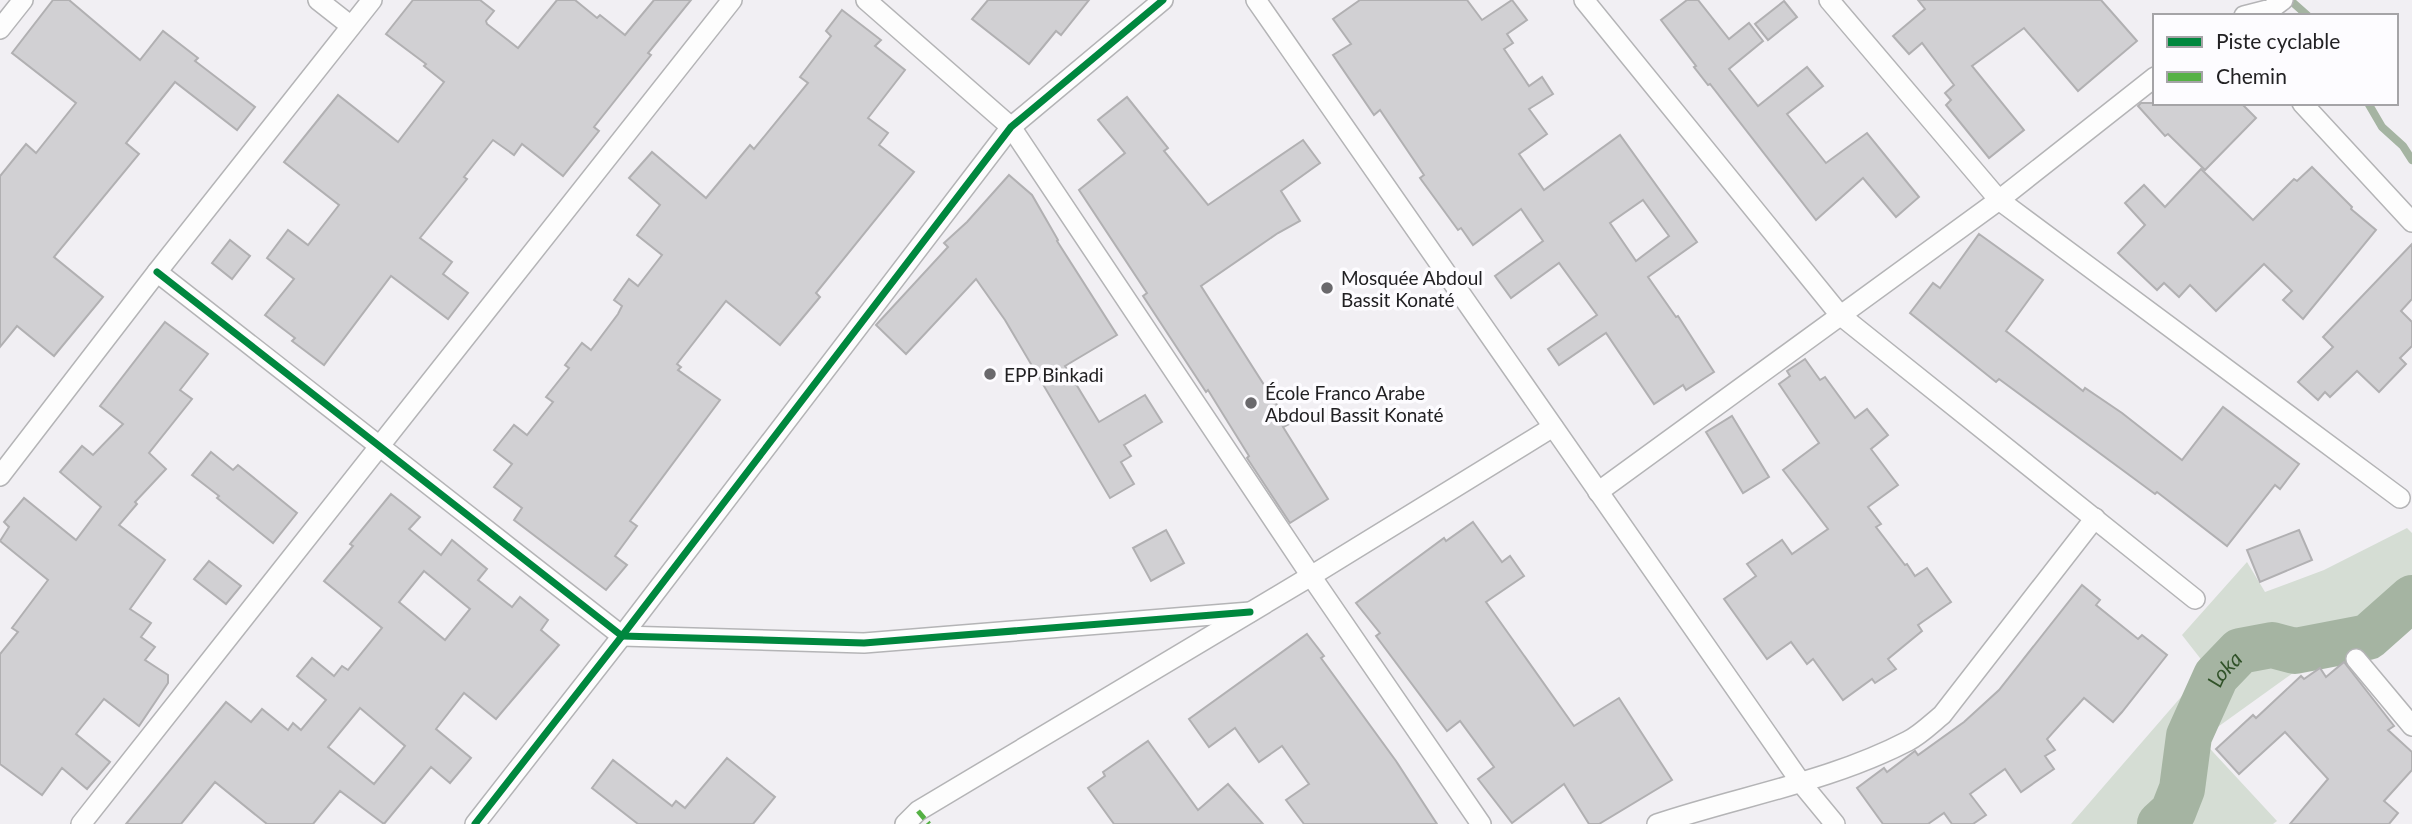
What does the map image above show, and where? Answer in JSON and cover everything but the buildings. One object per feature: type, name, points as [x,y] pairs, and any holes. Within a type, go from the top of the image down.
[{"type":"street","points":[[0,29],[23,0]]},
{"type":"street","points":[[318,0],[351,26]]},
{"type":"street","points":[[0,476],[372,0]]},
{"type":"street","points":[[81,824],[732,0]]},
{"type":"street","points":[[866,0],[1011,127],[1311,576],[1481,824]]},
{"type":"street","points":[[475,824],[1011,127],[1163,0]]},
{"type":"street","points":[[1256,0],[1802,784],[1835,824]]},
{"type":"street","points":[[1584,0],[1840,315],[2195,599]]},
{"type":"street","points":[[1829,0],[1999,200],[2400,498]]},
{"type":"street","points":[[2250,14],[2277,5]]},
{"type":"street","points":[[1598,492],[1999,200],[2153,78]]},
{"type":"street","points":[[2304,105],[2412,222]]},
{"type":"street","points":[[157,272],[622,636],[864,642],[1250,612]]},
{"type":"street","points":[[905,824],[918,811],[1311,576],[1553,427]]},
{"type":"street","points":[[1657,824],[1706,807],[1802,784],[1910,740],[1942,715],[2095,518]]},
{"type":"street","points":[[2356,659],[2412,726]]},
{"type":"shaded area","points":[[2407,528],[2412,533],[2412,606],[2332,645],[2201,739],[2277,821],[2273,824],[2071,824],[2207,667],[2182,635],[2247,562],[2265,592],[2324,570]]},
{"type":"waterway","points":[[2290,0],[2306,14]]},
{"type":"waterway","points":[[2369,105],[2382,127],[2403,146],[2412,160]]},
{"type":"waterway","name":"Loka","points":[[2160,824],[2173,812],[2182,789],[2189,736],[2216,676],[2240,651],[2272,645],[2295,651],[2368,637],[2412,598]]},
{"type":"marked path","points":[[918,811],[929,824]]},
{"type":"cycle path","points":[[475,824],[1011,127],[1163,0]]},
{"type":"cycle path","points":[[157,272],[622,636],[864,643],[1250,612]]},
{"type":"place","name":"Mosquée Abdoul Bassit Konaté","points":[[1327,288]]},
{"type":"place","name":"EPP Binkadi","points":[[990,374]]},
{"type":"place","name":"École Franco Arabe Abdoul Bassit Konaté","points":[[1251,403]]}]
